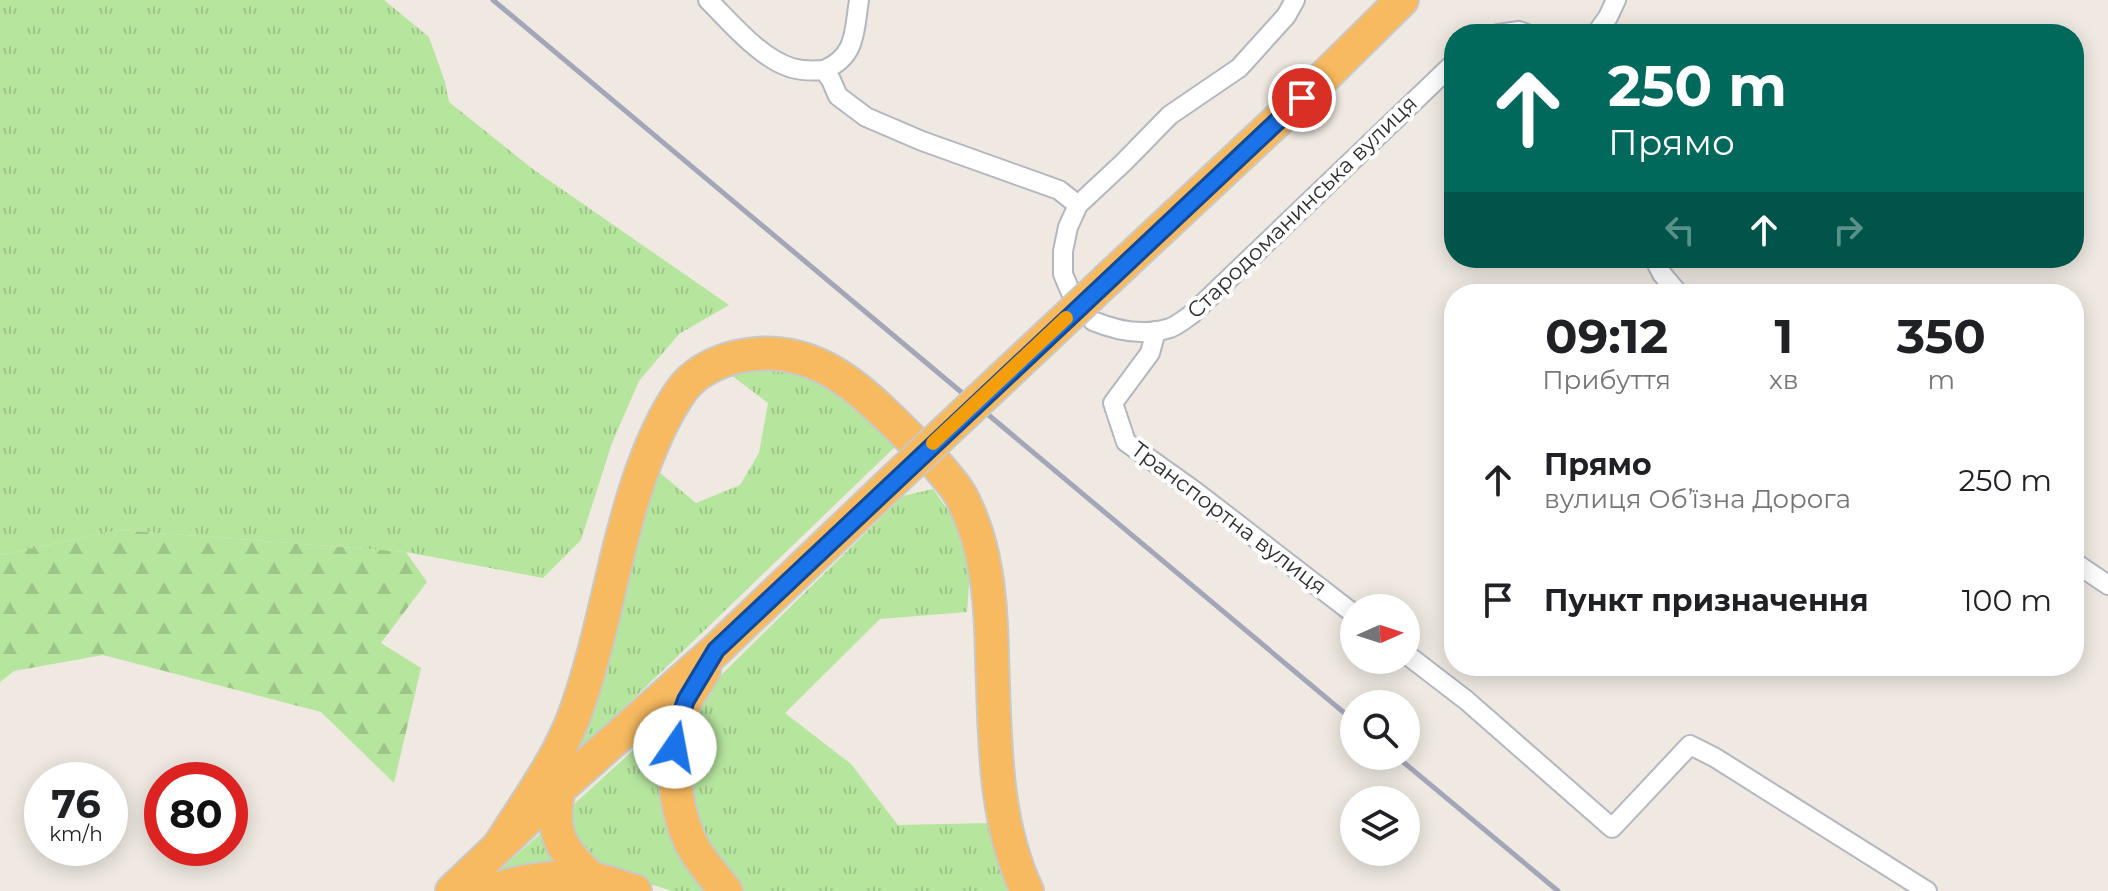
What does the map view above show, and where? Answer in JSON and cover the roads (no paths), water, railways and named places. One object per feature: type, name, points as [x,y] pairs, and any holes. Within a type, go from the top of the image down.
[{"type":"highway","points":[[452,891],[559,789],[716,650],[1402,0]]},
{"type":"highway","points":[[499,846],[558,754],[575,715],[632,499],[650,448],[685,385],[710,366],[735,356],[788,354],[808,359],[832,371],[857,389],[912,440]]},
{"type":"highway","points":[[938,466],[959,493],[984,560],[991,602],[995,718],[1004,821],[1027,891]]},
{"type":"highway","points":[[716,650],[686,700],[679,720],[675,747],[676,785],[682,820],[691,843],[704,865],[726,891]]},
{"type":"highway","points":[[559,789],[554,811],[563,846],[575,863],[593,879]]},
{"type":"highway","points":[[488,891],[514,883],[550,878],[593,879],[635,891]]},
{"type":"street","points":[[708,0],[772,59],[790,68],[807,71],[834,66],[848,53],[853,43],[859,0]]},
{"type":"street","points":[[1071,293],[1063,274],[1063,251],[1068,227],[1078,205],[1170,115],[1239,68],[1286,16],[1295,0]]},
{"type":"street","points":[[1603,24],[1616,0]]},
{"type":"street","points":[[824,70],[838,96],[866,117],[922,141],[1059,190],[1078,205]]},
{"type":"street","name":"Стародоманинська вулиця","points":[[1093,321],[1122,330],[1156,331],[1172,327],[1192,314],[1444,73]]},
{"type":"street","name":"Транспортна вулиця","points":[[1156,331],[1150,353],[1113,403],[1126,442],[1340,603]]},
{"type":"street","points":[[2084,569],[2108,585]]},
{"type":"street","points":[[1420,665],[1466,700],[1612,828],[1690,745],[1728,765],[1927,891]]},
{"type":"railway","points":[[493,0],[1340,709]]},
{"type":"railway","points":[[1413,770],[1558,891]]}]
